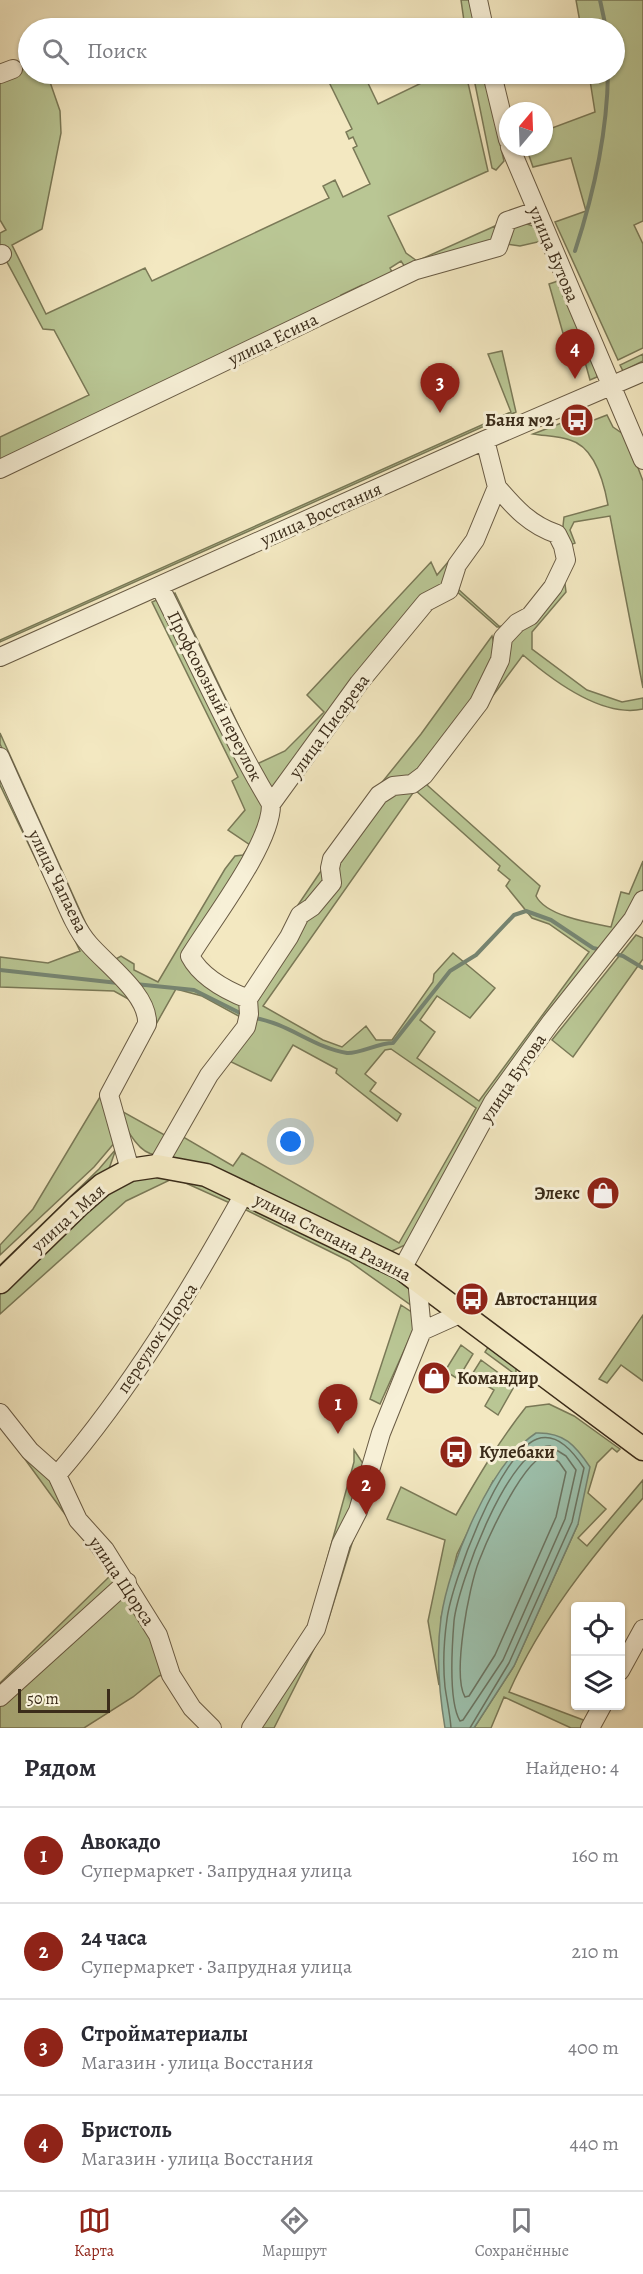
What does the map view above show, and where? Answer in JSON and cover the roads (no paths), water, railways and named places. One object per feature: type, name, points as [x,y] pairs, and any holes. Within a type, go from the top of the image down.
[{"type":"main road","name":"улица Степана Разина","points":[[130,1170],[157,1166],[206,1174],[409,1274],[567,1394],[640,1444]]},
{"type":"main road","name":"улица 1 Мая","points":[[0,1282],[102,1185],[130,1170]]},
{"type":"street","points":[[478,0],[482,18]]},
{"type":"street","points":[[494,84],[499,103]]},
{"type":"street","name":"улица Бутова","points":[[514,156],[643,460]]},
{"type":"street","name":"улица Есина","points":[[0,469],[416,270],[498,247],[507,221],[536,211]]},
{"type":"street","name":"улица Восстания","points":[[0,657],[484,440],[643,372]]},
{"type":"street","points":[[157,1166],[209,1076],[246,1027],[249,1014],[248,999],[289,937],[300,915],[326,893],[332,883],[330,868],[332,859],[380,795],[393,786],[412,784],[424,775],[479,703],[500,660],[503,638],[517,623],[530,616],[553,587],[566,560],[557,534],[540,529],[526,519],[497,487],[484,440]]},
{"type":"street","name":"улица Писарева","points":[[248,999],[232,993],[197,969],[190,956],[259,848],[271,814],[271,804],[359,683],[426,602],[449,590],[457,566],[475,540],[497,487]]},
{"type":"street","name":"Профсоюзный переулок","points":[[160,587],[245,762],[271,804]]},
{"type":"street","name":"улица Чапаева","points":[[0,757],[64,899],[88,943],[118,973],[144,1005],[148,1015],[147,1024],[109,1095],[130,1170]]},
{"type":"street","name":"улица Бутова","points":[[409,1274],[493,1102],[551,1022],[633,919],[643,900]]},
{"type":"street","name":"переулок Щорса","points":[[57,1475],[100,1425],[192,1287],[245,1192]]},
{"type":"street","points":[[251,1728],[316,1629],[341,1544],[358,1511],[381,1433],[422,1332],[409,1274]]},
{"type":"street","points":[[422,1332],[462,1313]]},
{"type":"street","name":"улица Щорса","points":[[0,1413],[30,1451],[57,1475],[78,1520],[105,1550],[158,1635],[171,1675],[192,1708],[212,1728]]},
{"type":"street","points":[[0,1697],[127,1582]]},
{"type":"street","points":[[625,1663],[643,1629]]},
{"type":"street","points":[[590,1728],[600,1710]]},
{"type":"water","points":[[536,1433],[554,1435],[568,1441],[590,1467],[578,1524],[514,1666],[474,1728],[445,1728],[438,1659],[445,1596],[462,1544],[488,1490],[519,1447]]},
{"type":"waterway","points":[[600,0],[604,18]]},
{"type":"waterway","points":[[575,251],[598,163],[608,84]]},
{"type":"waterway","points":[[254,1018],[278,1025],[335,1050],[347,1053],[357,1052],[393,1043],[450,971],[476,955],[514,915],[526,911],[551,920],[593,948],[602,950]]},
{"type":"waterway","points":[[612,953],[623,956],[643,968]]},
{"type":"waterway","points":[[0,970],[118,983]]},
{"type":"waterway","points":[[135,984],[194,990],[244,1015]]},
{"type":"place","name":"Бристоль","points":[[575,379]]},
{"type":"place","name":"Стройматериалы","points":[[440,413]]},
{"type":"place","name":"Баня №2","points":[[577,420]]},
{"type":"place","name":"Элекс","points":[[603,1193]]},
{"type":"place","name":"Автостанция","points":[[472,1299]]},
{"type":"place","name":"Командир","points":[[434,1378]]},
{"type":"place","name":"Авокадо","points":[[338,1434]]},
{"type":"place","name":"Кулебаки","points":[[456,1452]]},
{"type":"place","name":"24 часа","points":[[366,1515]]}]
